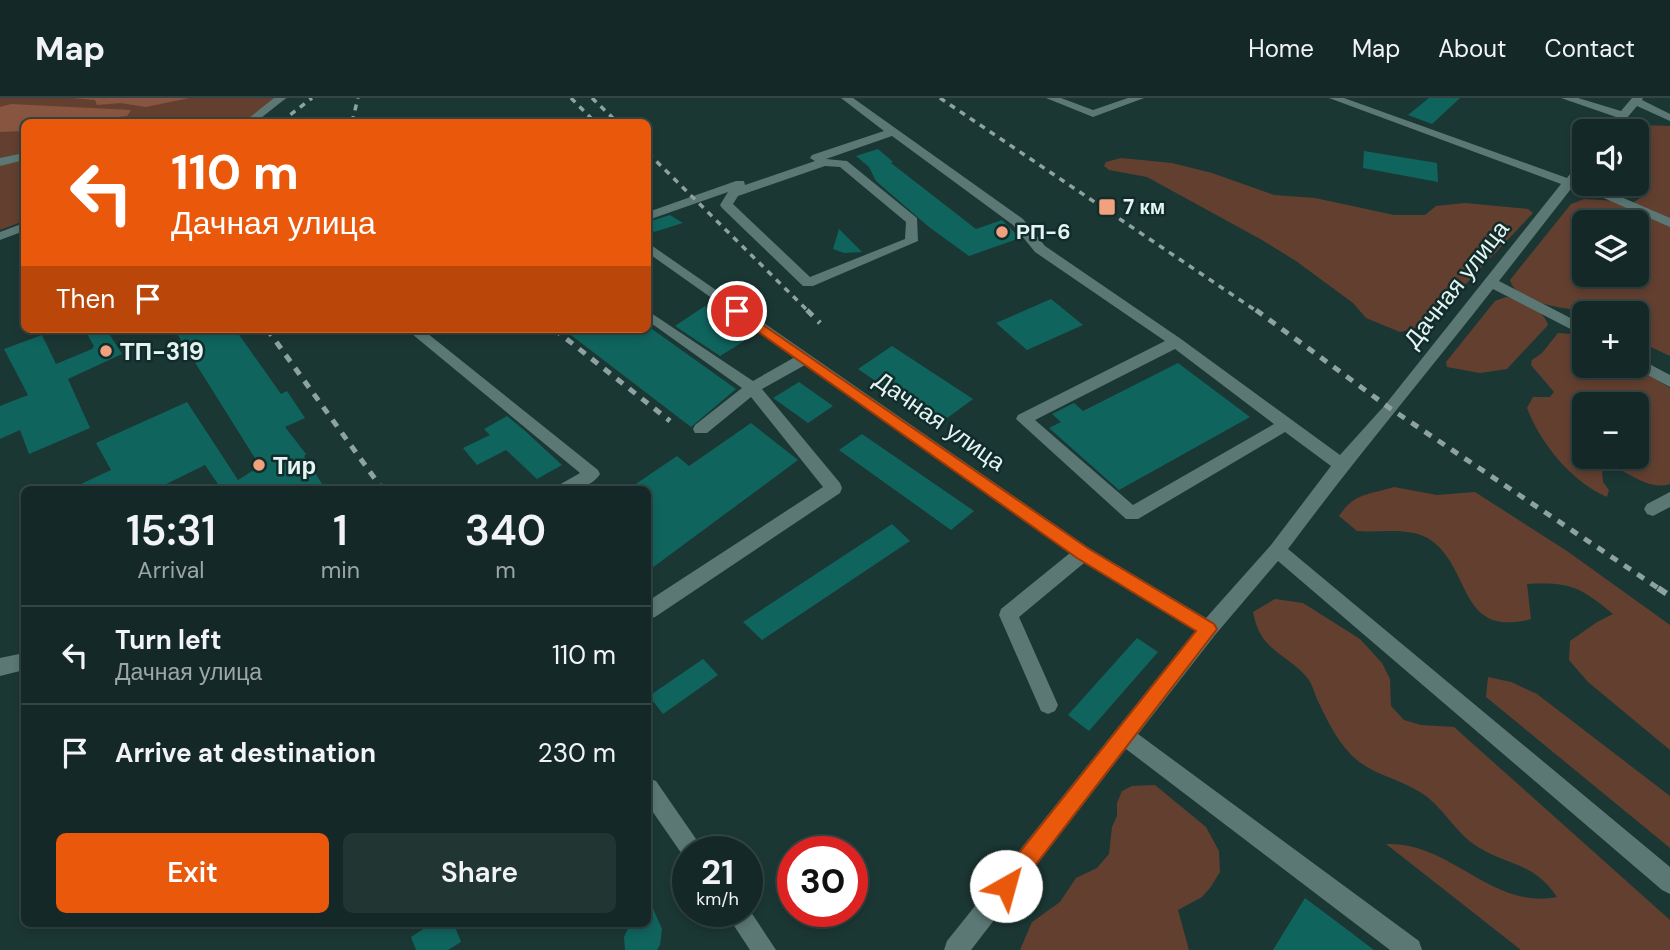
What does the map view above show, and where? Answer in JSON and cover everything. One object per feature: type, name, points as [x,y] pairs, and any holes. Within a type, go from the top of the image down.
[{"type":"street","points":[[253,119],[281,98]]},
{"type":"street","points":[[846,98],[1018,222],[1040,249],[1176,342],[1341,465]]},
{"type":"street","points":[[1051,98],[1093,114],[1139,98]]},
{"type":"street","points":[[1334,98],[1570,181],[1670,223]]},
{"type":"street","points":[[1566,98],[1623,115]]},
{"type":"street","points":[[1620,119],[1637,100],[1670,118]]},
{"type":"street","points":[[651,215],[893,132]]},
{"type":"street","points":[[0,162],[21,158]]},
{"type":"street","points":[[824,162],[843,164],[912,221],[911,241],[808,283],[726,205],[734,193],[824,162]]},
{"type":"street","name":"Дачная улица","points":[[956,950],[1208,629],[1276,550],[1341,465],[1391,409],[1572,179]]},
{"type":"street","points":[[0,236],[21,228]]},
{"type":"street","name":"Дачная улица","points":[[651,249],[1083,553],[1208,629]]},
{"type":"street","points":[[1489,281],[1572,325]]},
{"type":"street","points":[[651,317],[752,388],[834,488],[651,609]]},
{"type":"street","points":[[419,333],[592,474],[572,486]]},
{"type":"street","points":[[1176,342],[1024,419],[1132,514],[1288,423]]},
{"type":"street","points":[[701,429],[752,388],[805,358]]},
{"type":"street","points":[[1649,370],[1670,382]]},
{"type":"street","points":[[1653,509],[1670,498]]},
{"type":"street","points":[[1276,550],[1670,882]]},
{"type":"street","points":[[1048,705],[1008,615],[1083,553]]},
{"type":"street","points":[[0,667],[21,663]]},
{"type":"street","points":[[1124,736],[1410,950]]},
{"type":"street","points":[[651,792],[682,836]]},
{"type":"street","points":[[748,927],[764,950]]},
{"type":"shaded area","points":[[0,98],[287,98],[258,119],[21,119],[21,222],[0,230]]},
{"type":"shaded area","points":[[72,98],[189,98],[146,107],[120,103],[97,105],[95,100]]},
{"type":"shaded area","points":[[11,104],[131,110],[127,116],[99,119],[21,119],[21,131],[0,132],[0,107]]},
{"type":"shaded area","points":[[1649,125],[1670,126],[1670,356],[1649,346],[1649,301],[1572,301],[1572,309],[1546,305],[1517,291],[1510,280],[1571,204],[1584,199],[1634,202],[1643,196],[1649,196]]},
{"type":"shaded area","points":[[1121,158],[1172,163],[1212,173],[1274,195],[1315,198],[1394,215],[1425,215],[1436,206],[1465,203],[1528,209],[1533,213],[1427,325],[1400,332],[1366,318],[1353,303],[1262,240],[1147,177],[1109,170],[1104,166],[1106,162]]},
{"type":"shaded area","points":[[1506,297],[1531,306],[1542,315],[1548,325],[1507,369],[1480,373],[1447,367],[1446,362],[1495,301]]},
{"type":"shaded area","points":[[1558,333],[1572,334],[1572,378],[1649,378],[1649,375],[1670,388],[1670,484],[1646,483],[1618,469],[1649,469],[1649,392],[1572,392],[1572,469],[1602,469],[1603,482],[1609,490],[1607,497],[1582,482],[1549,448],[1527,408],[1533,397],[1550,397],[1554,392],[1531,365],[1532,360],[1542,353]]},
{"type":"shaded area","points":[[1394,487],[1437,495],[1475,492],[1567,551],[1670,625],[1670,750],[1588,682],[1569,660],[1570,641],[1613,614],[1592,598],[1565,585],[1527,584],[1531,619],[1508,622],[1491,619],[1479,611],[1445,554],[1432,541],[1415,533],[1357,531],[1339,516],[1357,498]]},
{"type":"shaded area","points":[[1275,599],[1303,603],[1360,639],[1382,663],[1390,679],[1391,706],[1404,720],[1421,725],[1454,727],[1670,920],[1670,950],[1521,950],[1386,844],[1409,846],[1431,853],[1512,894],[1533,898],[1557,897],[1530,871],[1470,841],[1420,792],[1373,770],[1351,754],[1339,740],[1307,677],[1266,642],[1256,625],[1253,612]]},
{"type":"shaded area","points":[[1488,677],[1511,682],[1537,694],[1670,796],[1670,848],[1486,697]]},
{"type":"shaded area","points":[[1155,785],[1206,827],[1219,851],[1220,872],[1210,888],[1202,897],[1178,910],[1189,950],[1020,950],[1032,922],[1060,902],[1076,878],[1097,868],[1109,854],[1112,827],[1122,791],[1132,786]]},
{"type":"building","points":[[1429,98],[1460,98],[1432,124],[1408,115]]},
{"type":"building","points":[[878,149],[893,162],[891,163],[976,229],[1002,220],[1020,238],[969,256],[929,227],[876,181],[869,167],[856,156]]},
{"type":"building","points":[[1364,151],[1437,163],[1438,182],[1363,168]]},
{"type":"building","points":[[670,215],[683,223],[654,232],[651,221]]},
{"type":"building","points":[[839,229],[862,252],[844,253],[833,249]]},
{"type":"building","points":[[1051,299],[1083,325],[1027,350],[996,323]]},
{"type":"building","points":[[705,306],[749,338],[720,356],[675,326]]},
{"type":"building","points":[[652,329],[736,389],[691,427],[568,333],[651,333]]},
{"type":"building","points":[[86,333],[109,333],[122,354],[68,379],[90,428],[29,454],[20,430],[0,439],[0,406],[28,395],[4,349],[42,335],[56,364],[94,346]]},
{"type":"building","points":[[177,333],[238,333],[281,394],[287,391],[305,418],[285,427],[306,454],[304,456],[323,486],[219,486],[205,465],[162,486],[77,486],[111,470],[96,443],[187,402],[238,480],[260,466]]},
{"type":"building","points":[[892,346],[973,399],[939,424],[858,369]]},
{"type":"building","points":[[1178,363],[1250,417],[1119,490],[1049,428],[1061,422],[1052,414],[1074,403],[1083,411]]},
{"type":"building","points":[[799,382],[833,406],[808,423],[773,398]]},
{"type":"building","points":[[507,416],[562,465],[537,479],[506,450],[477,465],[463,448],[490,435],[484,429]]},
{"type":"building","points":[[751,423],[798,460],[651,569],[651,486],[633,486],[677,456],[689,466]]},
{"type":"building","points":[[862,434],[974,511],[951,530],[839,450]]},
{"type":"building","points":[[892,524],[910,541],[762,640],[743,622]]},
{"type":"building","points":[[1137,638],[1158,652],[1089,731],[1068,715]]},
{"type":"building","points":[[703,659],[718,675],[663,714],[651,695]]},
{"type":"building","points":[[1305,898],[1341,925],[1374,950],[1273,950]]},
{"type":"building","points":[[651,904],[662,929],[657,950],[625,950],[624,937],[629,927],[651,927]]},
{"type":"building","points":[[426,927],[455,927],[461,942],[448,950],[416,950],[411,937]]},
{"type":"railway","points":[[285,119],[312,98]]},
{"type":"railway","points":[[353,119],[358,98]]},
{"type":"railway","points":[[571,98],[592,119]]},
{"type":"railway","points":[[592,98],[614,119]]},
{"type":"railway","points":[[940,98],[1258,312]]},
{"type":"railway","points":[[651,156],[809,312]]},
{"type":"railway","points":[[1256,310],[1391,409],[1661,590]]},
{"type":"railway","points":[[809,312],[820,323]]},
{"type":"railway","points":[[270,333],[380,486]]},
{"type":"railway","points":[[559,333],[670,421]]},
{"type":"railway","points":[[1661,590],[1670,596]]},
{"type":"place","name":"7 км","points":[[1107,207]]},
{"type":"place","name":"РП-6","points":[[1002,232]]},
{"type":"place","name":"ТП-319","points":[[106,351]]},
{"type":"place","name":"Тир","points":[[259,465]]},
{"type":"route","points":[[737,311],[1083,553],[1208,629],[1006,886]]}]
